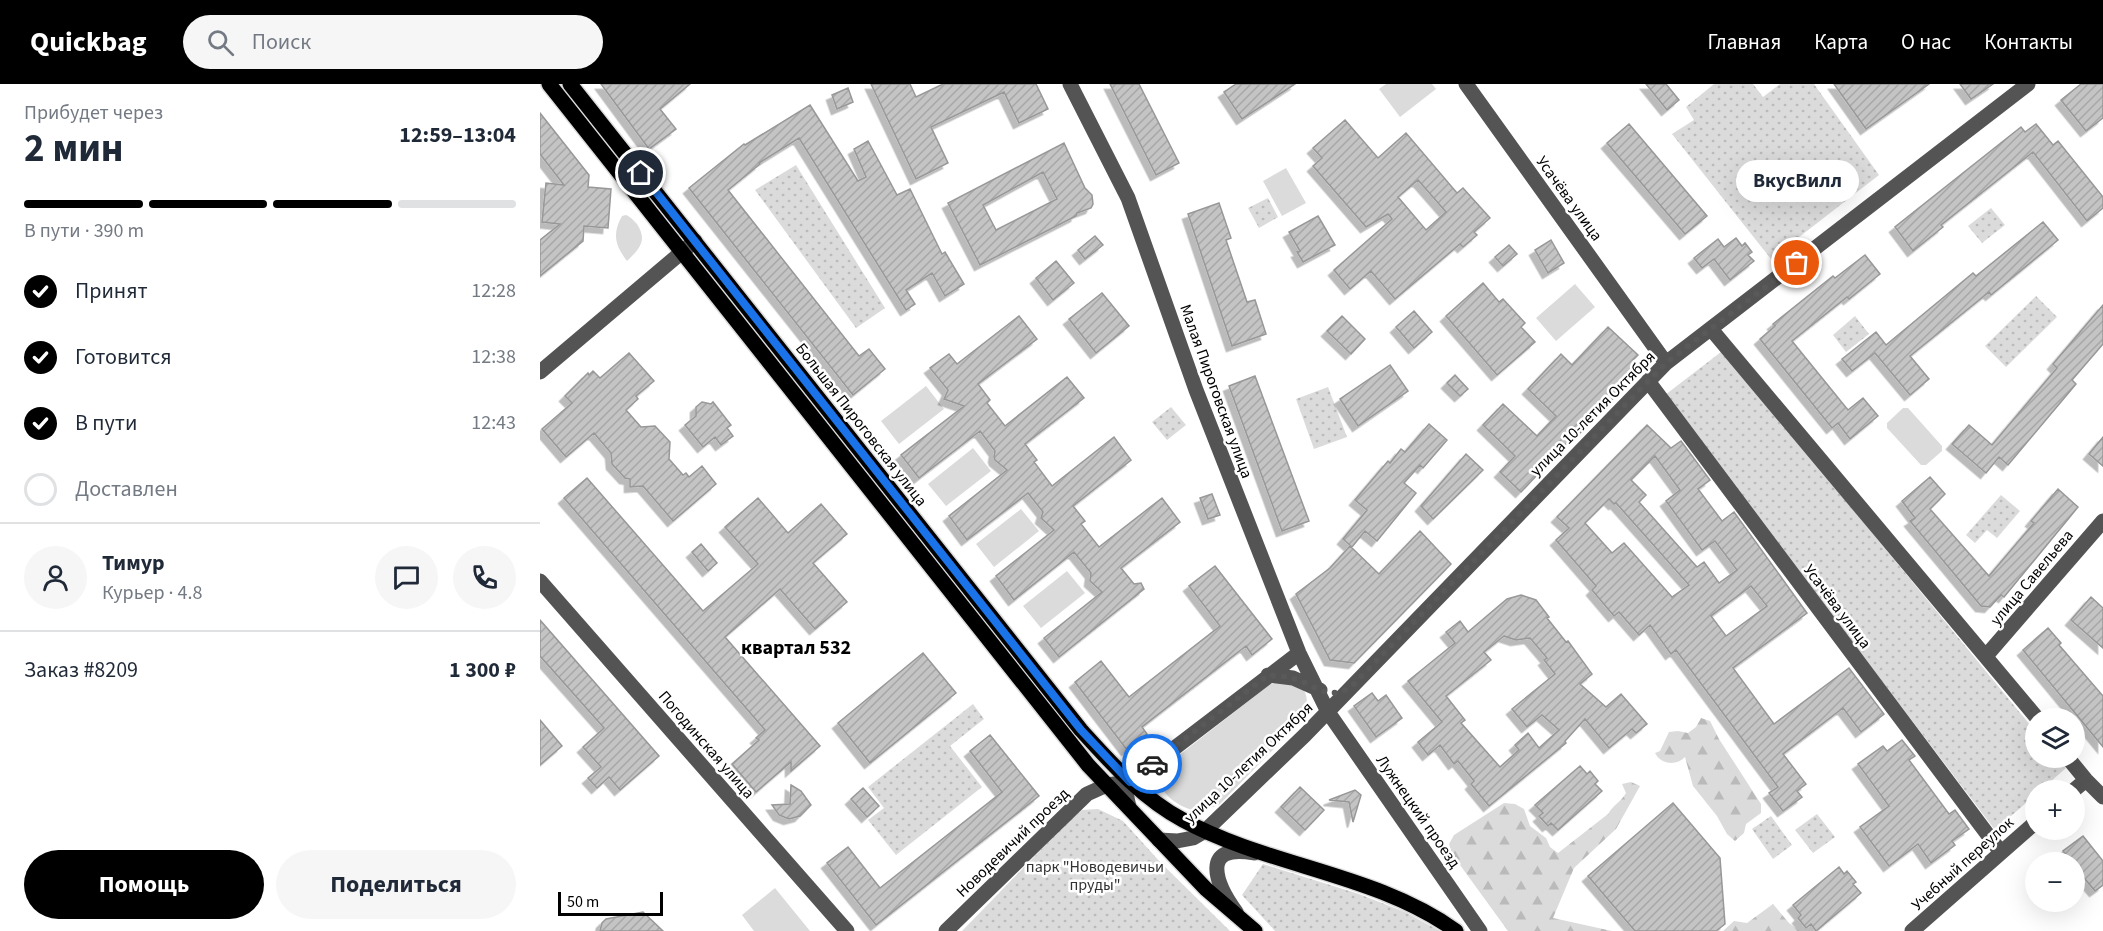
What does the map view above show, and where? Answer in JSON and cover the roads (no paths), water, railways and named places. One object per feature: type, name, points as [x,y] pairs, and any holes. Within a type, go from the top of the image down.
[{"type":"main road","name":"Большая Пироговская улица","points":[[549,84],[1069,741],[1107,785]]},
{"type":"main road","name":"Большая Пироговская улица","points":[[570,84],[1081,730],[1130,782],[1166,810],[1205,831],[1265,854],[1397,898],[1456,931]]},
{"type":"main road","points":[[1107,785],[1206,889],[1255,931]]},
{"type":"street","name":"Малая Пироговская улица","points":[[1070,84],[1128,198],[1196,390],[1299,652],[1328,712]]},
{"type":"street","name":"Усачёва улица","points":[[1466,84],[1666,363]]},
{"type":"street","name":"улица 10-летия Октября","points":[[1159,840],[1177,842],[1193,838],[1205,831],[1328,712],[1666,363],[2028,84]]},
{"type":"street","points":[[540,372],[695,241]]},
{"type":"street","points":[[1711,329],[2029,708]]},
{"type":"street","name":"Усачёва улица","points":[[1648,381],[2000,851]]},
{"type":"street","name":"улица Савельева","points":[[1986,656],[2103,520]]},
{"type":"street","name":"Погодинская улица","points":[[540,581],[847,931]]},
{"type":"street","points":[[1129,807],[1125,793],[1130,782],[1299,652]]},
{"type":"street","name":"улица 10-летия Октября","points":[[1268,675],[1293,678],[1329,693],[1340,693],[1350,688]]},
{"type":"street","name":"Лужнецкий проезд","points":[[1328,712],[1480,931]]},
{"type":"street","points":[[2076,768],[2103,796]]},
{"type":"street","points":[[1107,785],[1130,782]]},
{"type":"street","name":"Новодевичий проезд","points":[[946,931],[1087,794],[1107,785]]},
{"type":"street","name":"Учебный переулок","points":[[1912,931],[2025,831]]},
{"type":"street","points":[[1240,917],[1226,898],[1220,882],[1217,873],[1219,859],[1223,854],[1238,850],[1265,854]]},
{"type":"place","name":"ВкусВилл","points":[[1797,263]]},
{"type":"district","name":"квартал 532","points":[[796,647]]},
{"type":"park label","name":"парк \"Новодевичьи пруды\"","points":[[1095,875]]}]
